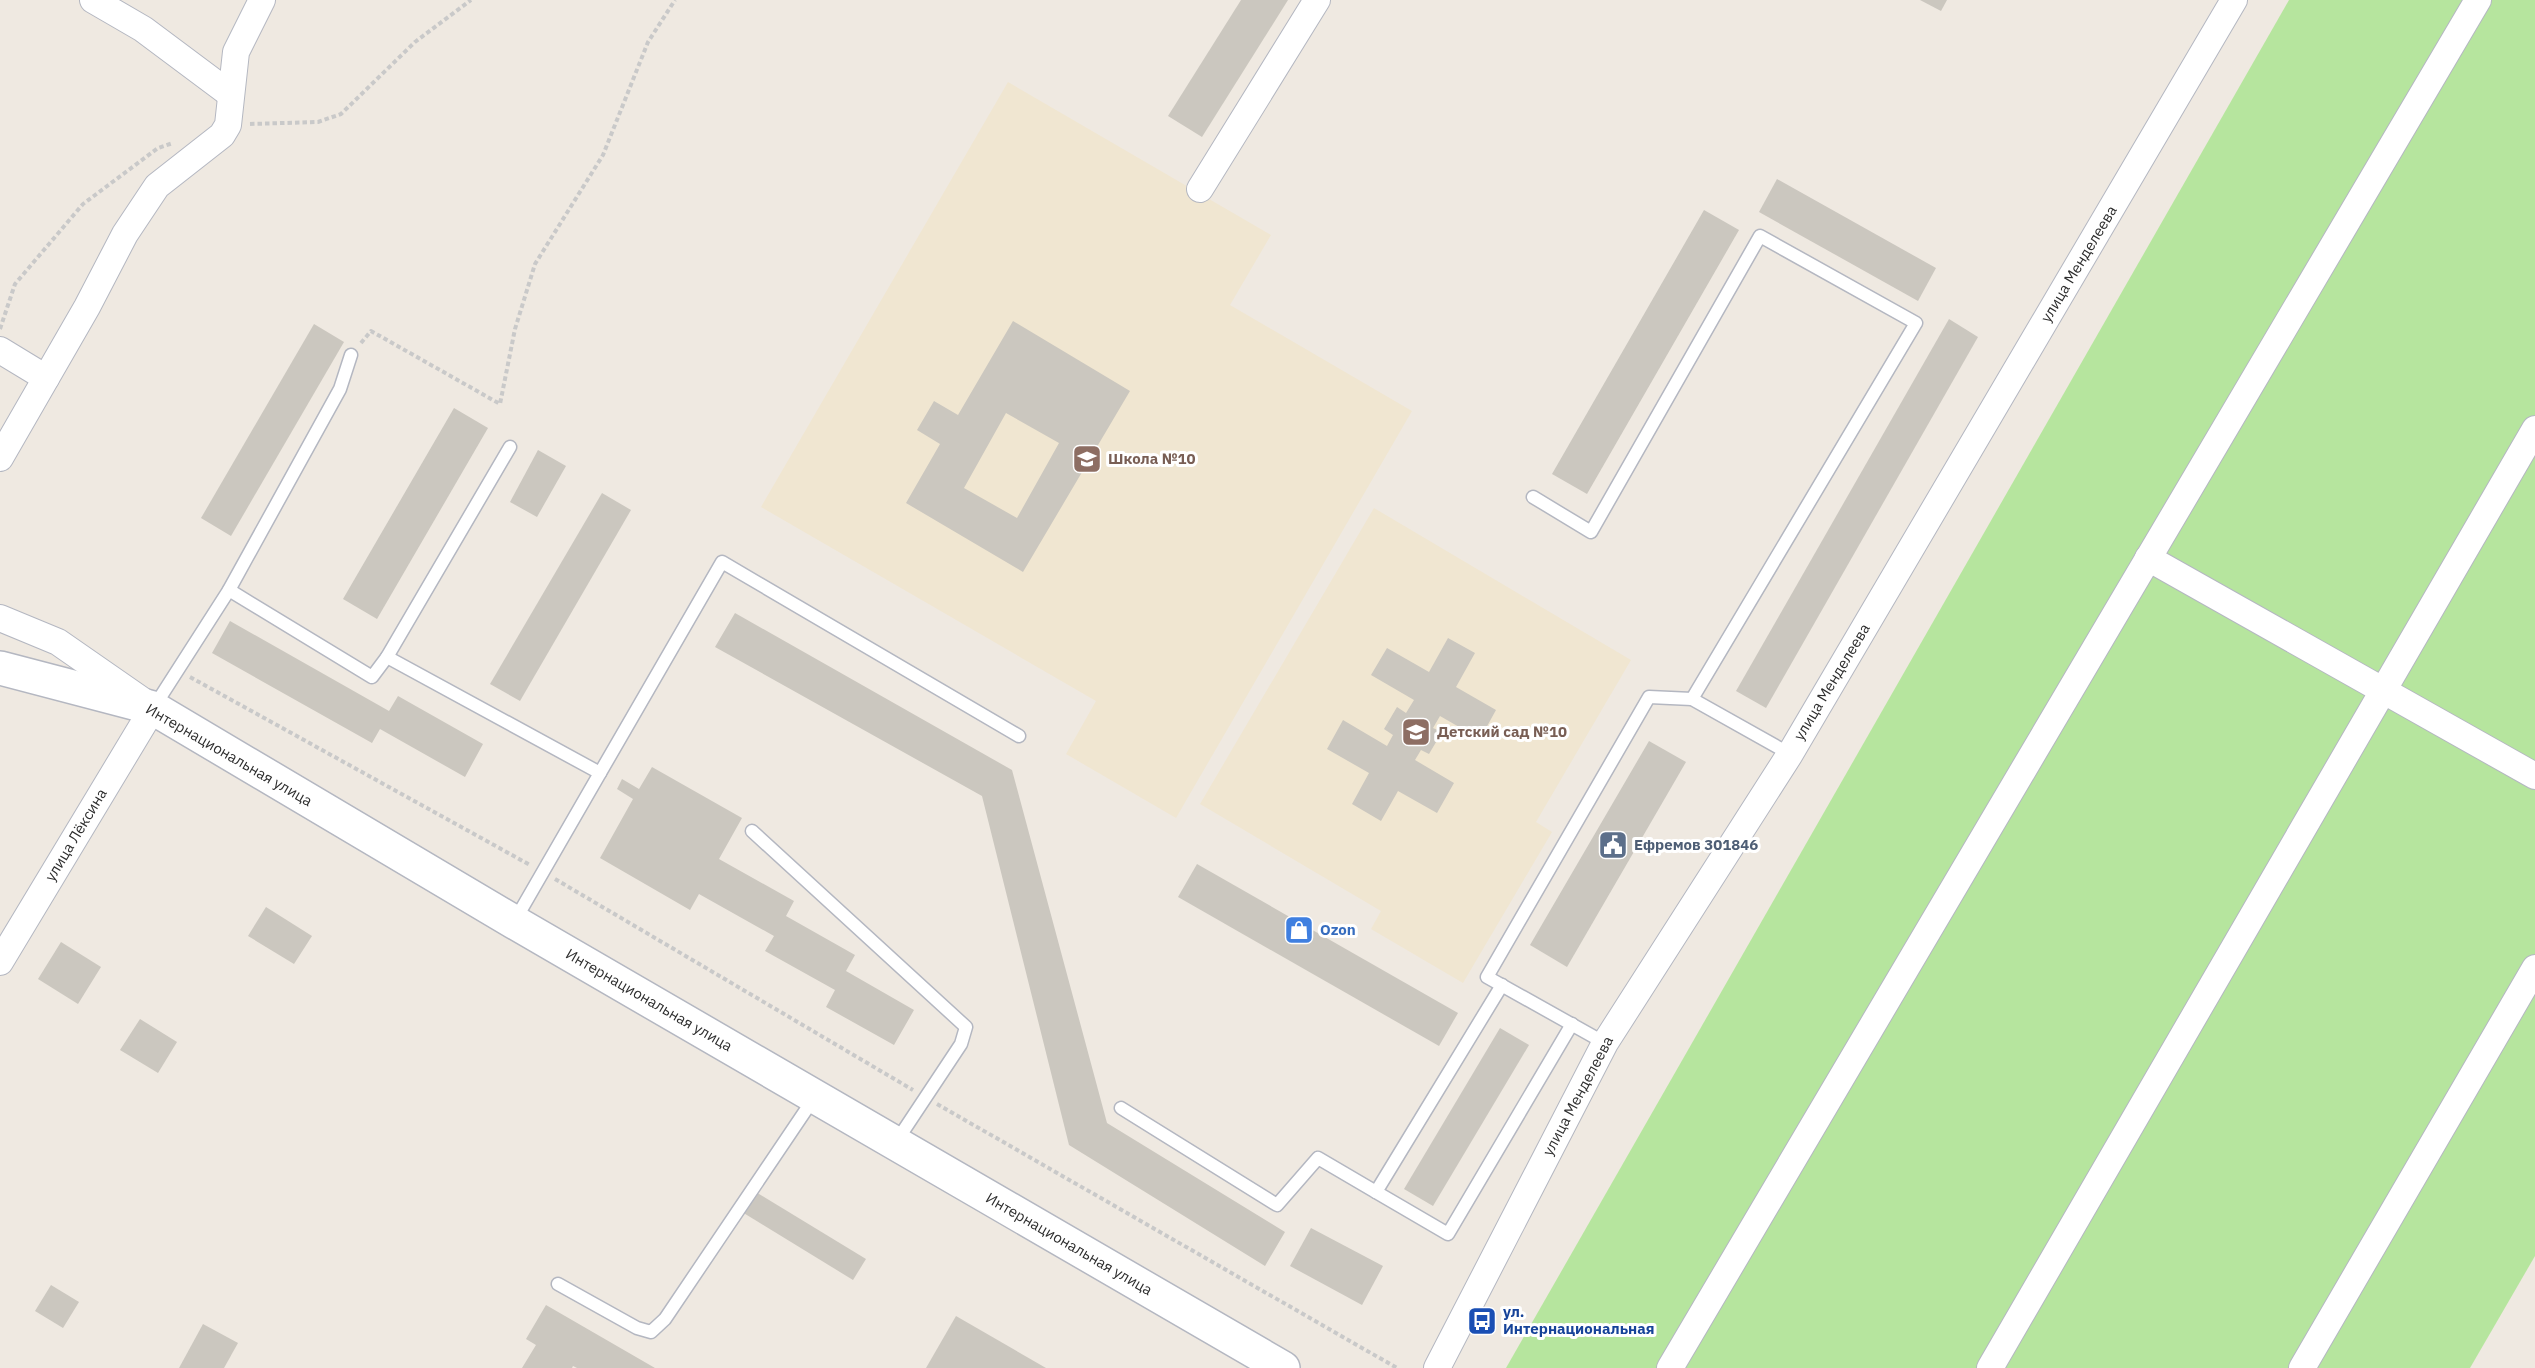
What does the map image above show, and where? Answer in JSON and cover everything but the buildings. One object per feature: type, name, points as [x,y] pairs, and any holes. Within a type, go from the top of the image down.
[{"type":"street","points":[[93,0],[143,28],[230,94]]},
{"type":"street","points":[[0,458],[87,308],[125,234],[157,186],[222,135],[228,125],[236,52],[262,0]]},
{"type":"street","points":[[1200,189],[1317,0]]},
{"type":"street","name":"улица Менделеева","points":[[1437,1368],[1605,1043],[1790,754],[2234,0]]},
{"type":"street","points":[[1670,1368],[2478,0]]},
{"type":"street","points":[[0,350],[46,378]]},
{"type":"street","points":[[1990,1368],[2535,429]]},
{"type":"street","points":[[2148,558],[2535,776]]},
{"type":"street","points":[[0,618],[58,642],[153,708]]},
{"type":"street","name":"Интернациональная улица","points":[[0,668],[153,708],[514,922],[1283,1368]]},
{"type":"street","name":"улица Лёксина","points":[[0,962],[153,708]]},
{"type":"street","points":[[2302,1368],[2535,968]]},
{"type":"lane","points":[[1533,497],[1591,532],[1760,236],[1916,323],[1692,699]]},
{"type":"lane","points":[[153,708],[229,590],[340,389],[351,355]]},
{"type":"lane","points":[[229,590],[372,677],[387,657],[510,447]]},
{"type":"lane","points":[[514,922],[722,562],[1019,736]]},
{"type":"lane","points":[[387,657],[600,773]]},
{"type":"lane","points":[[1605,1043],[1486,976],[1649,698],[1692,699],[1790,754]]},
{"type":"lane","points":[[752,831],[966,1027],[961,1044],[895,1144]]},
{"type":"lane","points":[[1376,1192],[1502,985]]},
{"type":"lane","points":[[1121,1108],[1277,1205],[1318,1158],[1448,1234],[1572,1024]]},
{"type":"lane","points":[[558,1284],[637,1328],[651,1332],[665,1319],[814,1097]]},
{"type":"path","points":[[351,355],[370,331],[500,404],[515,329],[535,264],[603,155],[648,42],[675,0]]},
{"type":"path","points":[[178,671],[543,872],[925,1098],[1397,1368]]},
{"type":"shaded area","name":"Школа №10","points":[[1008,82],[1271,235],[1230,305],[1412,411],[1176,818],[1066,754],[1096,701],[761,507]]},
{"type":"shaded area","name":"Детский сад №10","points":[[1374,508],[1631,660],[1536,822],[1552,832],[1463,983],[1371,929],[1381,911],[1200,804]]},
{"type":"green space","points":[[2289,0],[2535,0],[2535,1256],[2470,1368],[1506,1368]]},
{"type":"place","name":"Школа №10","points":[[1087,459]]},
{"type":"place","name":"Детский сад №10","points":[[1416,732]]},
{"type":"place","name":"Ефремов 301846","points":[[1613,845]]},
{"type":"place","name":"Ozon","points":[[1299,930]]},
{"type":"place","name":"ул. Интернациональная","points":[[1482,1321]]}]
